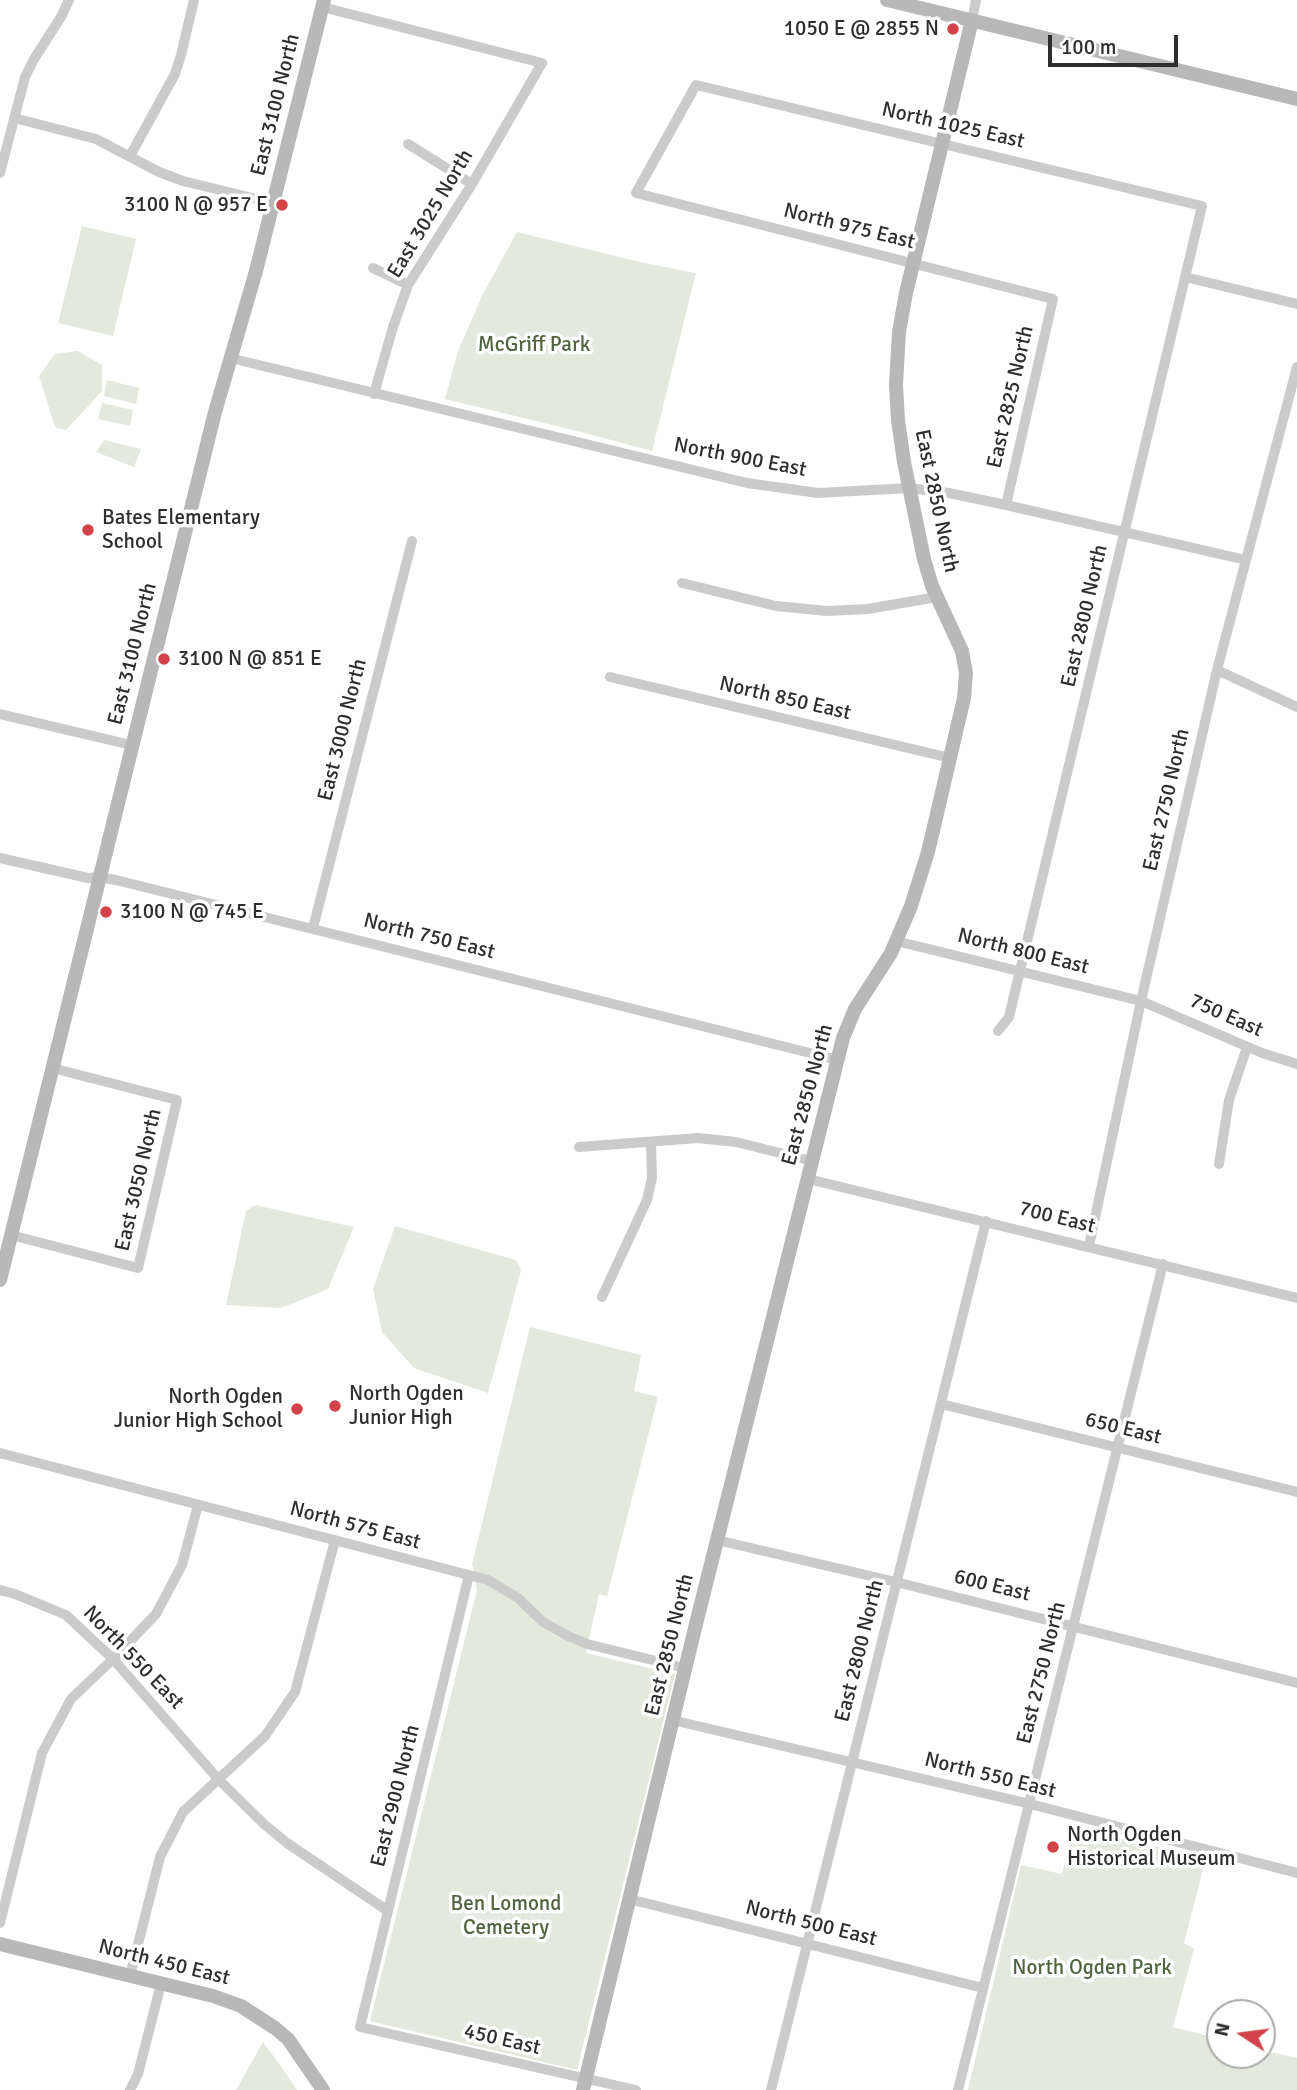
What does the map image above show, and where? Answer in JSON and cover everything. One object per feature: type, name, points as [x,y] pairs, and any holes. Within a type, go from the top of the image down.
[{"type":"street","points":[[0,173],[25,77],[69,0]]},
{"type":"street","points":[[130,156],[174,74],[194,0]]},
{"type":"street","points":[[887,0],[1297,99]]},
{"type":"street","name":"East 2850 North","points":[[585,2084],[672,1720],[838,1060],[850,1019],[883,967],[912,906],[964,698],[966,673],[962,651],[937,597],[924,559],[898,420],[896,385],[899,332],[913,263],[976,0]]},
{"type":"street","name":"East 3025 North","points":[[323,3],[542,63],[472,184],[408,285],[374,394]]},
{"type":"street","name":"East 3100 North","points":[[0,1280],[215,412],[256,271],[323,3]]},
{"type":"street","name":"North 1025 East","points":[[636,193],[696,85],[1202,206]]},
{"type":"street","points":[[14,118],[96,139],[159,172],[183,181],[273,202]]},
{"type":"street","points":[[408,144],[472,184]]},
{"type":"street","name":"North 975 East","points":[[636,193],[1053,299]]},
{"type":"street","name":"East 2800 North","points":[[998,1031],[1009,1017],[1202,206]]},
{"type":"street","points":[[373,268],[408,285]]},
{"type":"street","points":[[1185,277],[1297,304]]},
{"type":"street","name":"East 2825 North","points":[[1006,505],[1053,299]]},
{"type":"street","name":"North 900 East","points":[[230,358],[747,483],[818,493],[909,488],[1006,505],[1246,560]]},
{"type":"street","name":"East 2750 North","points":[[1089,1246],[1141,1000],[1217,670],[1297,367]]},
{"type":"street","name":"East 3000 North","points":[[313,928],[412,541]]},
{"type":"street","points":[[682,583],[776,606],[827,611],[868,609],[937,597]]},
{"type":"street","points":[[1217,670],[1297,707]]},
{"type":"street","name":"North 850 East","points":[[610,677],[950,758]]},
{"type":"street","points":[[0,714],[131,745]]},
{"type":"street","name":"North 750 East","points":[[5,859],[88,878],[100,877],[313,928],[838,1060]]},
{"type":"street","name":"North 800 East","points":[[896,941],[1141,1000]]},
{"type":"street","name":"750 East","points":[[1141,1000],[1247,1046],[1297,1064]]},
{"type":"street","points":[[1219,1164],[1229,1100],[1247,1046]]},
{"type":"street","name":"East 3050 North","points":[[11,1234],[138,1268],[177,1100],[52,1068]]},
{"type":"street","points":[[579,1147],[698,1138],[736,1142],[812,1161]]},
{"type":"street","points":[[602,1297],[647,1200],[652,1178],[651,1142]]},
{"type":"street","name":"700 East","points":[[808,1179],[1297,1298]]},
{"type":"street","name":"East 2800 North","points":[[771,2090],[986,1221]]},
{"type":"street","name":"East 2750 North","points":[[958,2090],[1163,1264]]},
{"type":"street","name":"650 East","points":[[941,1404],[1295,1492]]},
{"type":"street","name":"North 575 East","points":[[0,1453],[488,1580],[518,1598],[543,1622],[568,1636],[587,1644],[685,1668]]},
{"type":"street","points":[[1295,1492],[1297,1479]]},
{"type":"street","points":[[0,1923],[41,1753],[71,1699],[156,1614],[182,1565],[198,1505]]},
{"type":"street","points":[[130,1976],[160,1857],[183,1812],[265,1735],[295,1692],[335,1540]]},
{"type":"street","name":"600 East","points":[[717,1540],[896,1582],[1297,1684]]},
{"type":"street","name":"East 2900 North","points":[[360,2026],[469,1575]]},
{"type":"street","name":"North 550 East","points":[[0,1590],[66,1615],[113,1659],[219,1780]]},
{"type":"street","name":"North 550 East","points":[[672,1720],[1030,1804],[1297,1873]]},
{"type":"street","points":[[219,1780],[287,1843],[388,1911]]},
{"type":"street","name":"North 500 East","points":[[629,1899],[983,1988]]},
{"type":"street","name":"North 450 East","points":[[0,1944],[234,2003],[275,2028],[295,2048],[323,2090]]},
{"type":"street","points":[[130,2090],[138,2074],[161,1984]]},
{"type":"street","name":"450 East","points":[[360,2026],[585,2084],[636,2090]]},
{"type":"green space","points":[[82,226],[136,239],[113,336],[58,323]]},
{"type":"green space","name":"McGriff Park","points":[[517,232],[696,273],[652,451],[445,399],[458,351],[482,296]]},
{"type":"green space","points":[[78,351],[102,365],[102,391],[66,430],[56,428],[39,376],[55,354]]},
{"type":"green space","points":[[107,380],[139,388],[136,404],[104,396]]},
{"type":"green space","points":[[102,403],[133,410],[130,426],[98,419]]},
{"type":"green space","points":[[104,440],[141,449],[134,467],[96,452]]},
{"type":"green space","points":[[255,1205],[354,1227],[328,1289],[281,1308],[226,1305],[246,1211]]},
{"type":"green space","points":[[395,1226],[516,1260],[521,1271],[488,1393],[414,1368],[382,1332],[373,1289]]},
{"type":"green space","name":"Ben Lomond Cemetery","points":[[530,1327],[641,1355],[634,1391],[658,1397],[607,1596],[599,1594],[586,1653],[675,1674],[577,2070],[370,2021],[477,1590],[472,1564]]},
{"type":"green space","name":"North Ogden Park","points":[[1074,1828],[1206,1858],[1184,1943],[1194,1949],[1173,2027],[1206,2035],[1206,2069],[1276,2069],[1276,2053],[1297,2058],[1297,2090],[968,2090],[1021,1865],[1062,1874]]},
{"type":"green space","points":[[263,2042],[280,2065],[297,2090],[236,2090]]},
{"type":"place","name":"1050 E @ 2855 N","points":[[953,29]]},
{"type":"place","name":"3100 N @ 957 E","points":[[282,205]]},
{"type":"place","name":"Bates Elementary School","points":[[88,530]]},
{"type":"place","name":"3100 N @ 851 E","points":[[164,659]]},
{"type":"place","name":"3100 N @ 745 E","points":[[106,912]]},
{"type":"place","name":"North Ogden Junior High","points":[[335,1406]]},
{"type":"place","name":"North Ogden Junior High School","points":[[297,1409]]},
{"type":"place","name":"North Ogden Historical Museum","points":[[1053,1847]]}]
